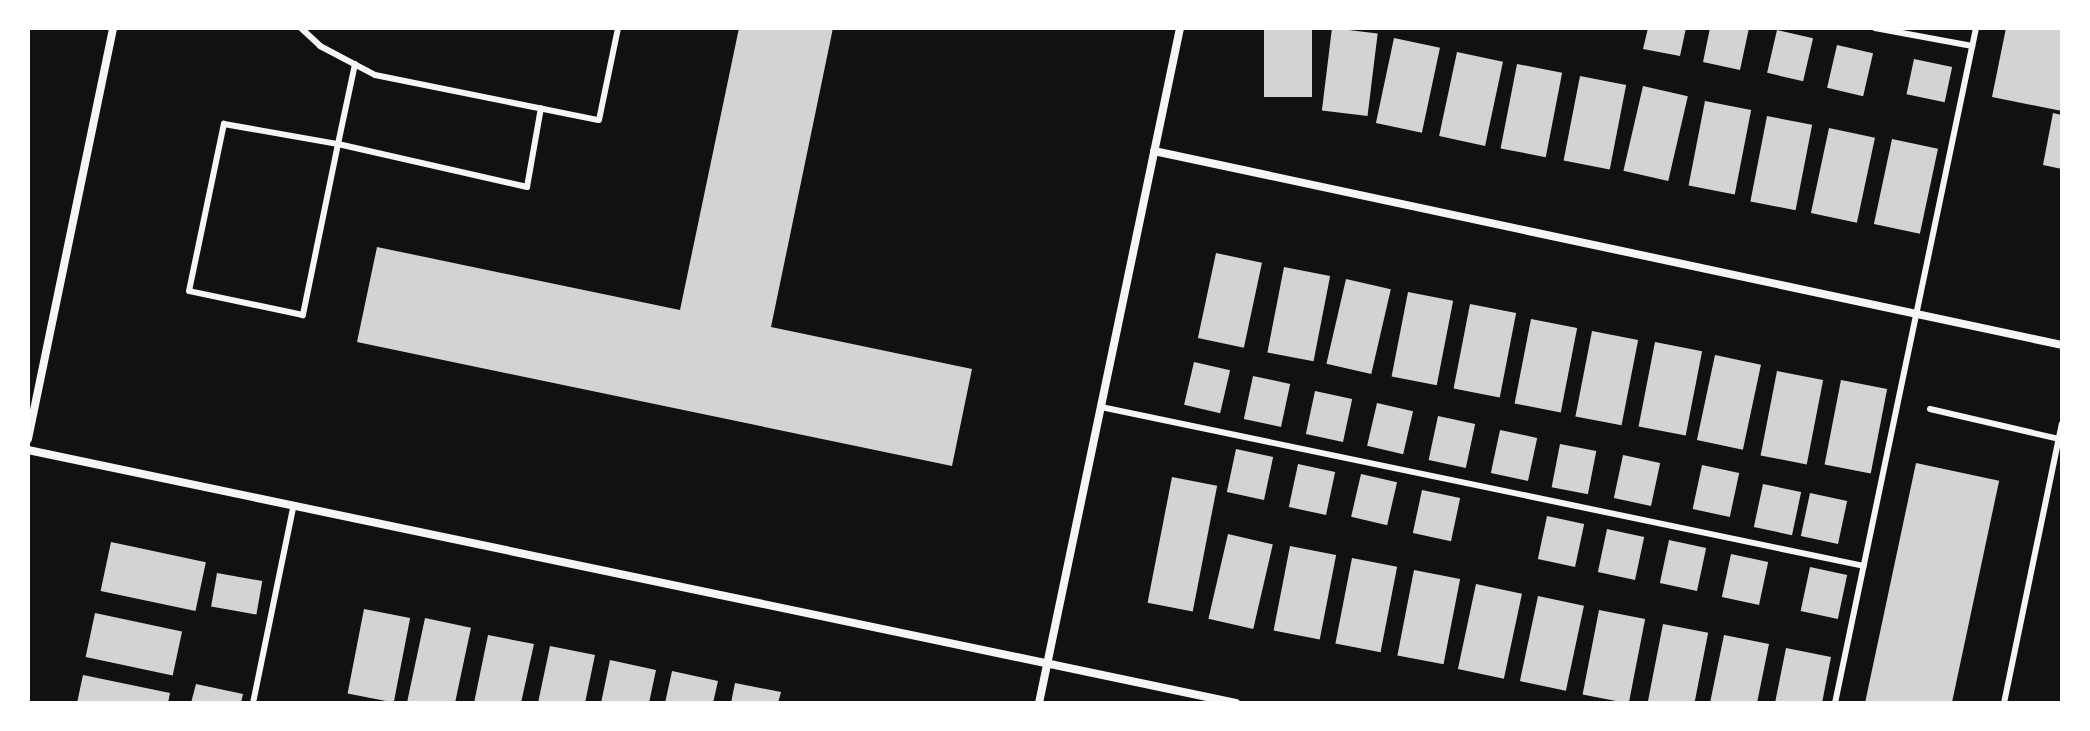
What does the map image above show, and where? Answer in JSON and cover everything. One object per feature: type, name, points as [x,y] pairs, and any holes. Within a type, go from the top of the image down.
[{"type":"street","points":[[28,439],[113,28]]},
{"type":"street","points":[[1039,703],[1180,28]]},
{"type":"street","points":[[1154,151],[2062,345]]},
{"type":"street","points":[[28,450],[293,508],[1236,703]]},
{"type":"lane","points":[[301,28],[320,46],[375,75],[599,120],[618,28]]},
{"type":"lane","points":[[1875,28],[1972,46]]},
{"type":"lane","points":[[1835,703],[1976,28]]},
{"type":"lane","points":[[355,64],[338,144],[303,315],[189,291],[224,124],[338,144],[527,187],[541,108]]},
{"type":"lane","points":[[1101,407],[1864,566]]},
{"type":"lane","points":[[1930,409],[2059,439]]},
{"type":"lane","points":[[2004,703],[2062,424]]},
{"type":"lane","points":[[253,703],[293,508]]},
{"type":"building","points":[[739,28],[833,28],[771,327],[972,369],[952,466],[357,342],[377,247],[680,310]]},
{"type":"building","points":[[1264,28],[1312,28],[1312,97],[1264,97]]},
{"type":"building","points":[[1332,28],[1378,34],[1368,116],[1322,110]]},
{"type":"building","points":[[1648,28],[1686,28],[1680,56],[1643,49]]},
{"type":"building","points":[[1710,28],[1749,28],[1740,70],[1703,62]]},
{"type":"building","points":[[2006,28],[2062,28],[2062,111],[1992,97]]},
{"type":"building","points":[[1777,30],[1813,38],[1803,81],[1767,73]]},
{"type":"building","points":[[1394,38],[1440,48],[1422,133],[1376,123]]},
{"type":"building","points":[[1837,45],[1873,53],[1863,96],[1827,88]]},
{"type":"building","points":[[1457,52],[1503,62],[1485,146],[1439,136]]},
{"type":"building","points":[[1914,59],[1952,67],[1945,102],[1907,94]]},
{"type":"building","points":[[1517,64],[1562,73],[1546,157],[1501,148]]},
{"type":"building","points":[[1580,76],[1626,85],[1610,169],[1564,160]]},
{"type":"building","points":[[1643,86],[1688,96],[1668,181],[1623,171]]},
{"type":"building","points":[[1705,101],[1751,110],[1735,194],[1689,185]]},
{"type":"building","points":[[2053,113],[2062,115],[2062,169],[2043,165]]},
{"type":"building","points":[[1767,116],[1812,125],[1796,210],[1750,201]]},
{"type":"building","points":[[1829,128],[1875,138],[1857,223],[1811,213]]},
{"type":"building","points":[[1892,139],[1938,149],[1920,234],[1874,224]]},
{"type":"building","points":[[1216,253],[1262,263],[1244,348],[1198,338]]},
{"type":"building","points":[[1284,267],[1330,276],[1314,361],[1267,352]]},
{"type":"building","points":[[1346,279],[1391,289],[1371,374],[1326,364]]},
{"type":"building","points":[[1408,292],[1453,301],[1437,385],[1392,376]]},
{"type":"building","points":[[1470,304],[1516,313],[1500,397],[1454,388]]},
{"type":"building","points":[[1531,319],[1577,328],[1561,412],[1515,403]]},
{"type":"building","points":[[1592,331],[1638,340],[1622,425],[1575,416]]},
{"type":"building","points":[[1655,342],[1702,351],[1686,436],[1639,426]]},
{"type":"building","points":[[1715,355],[1761,365],[1743,450],[1697,440]]},
{"type":"building","points":[[1194,362],[1230,370],[1220,413],[1184,405]]},
{"type":"building","points":[[1777,371],[1823,380],[1807,464],[1761,455]]},
{"type":"building","points":[[1253,376],[1290,384],[1281,427],[1244,419]]},
{"type":"building","points":[[1841,380],[1887,389],[1871,473],[1825,464]]},
{"type":"building","points":[[1315,391],[1352,399],[1343,442],[1306,434]]},
{"type":"building","points":[[1377,403],[1413,411],[1403,454],[1367,446]]},
{"type":"building","points":[[1438,416],[1475,424],[1466,468],[1429,460]]},
{"type":"building","points":[[1500,430],[1537,438],[1528,481],[1491,473]]},
{"type":"building","points":[[1560,444],[1596,451],[1588,494],[1552,487]]},
{"type":"building","points":[[1236,449],[1273,457],[1264,500],[1227,492]]},
{"type":"building","points":[[1623,455],[1660,463],[1651,506],[1614,498]]},
{"type":"building","points":[[1916,463],[1999,481],[1952,703],[1865,703]]},
{"type":"building","points":[[1298,464],[1335,472],[1326,515],[1289,507]]},
{"type":"building","points":[[1702,465],[1739,473],[1730,517],[1693,509]]},
{"type":"building","points":[[1361,474],[1397,482],[1387,525],[1351,517]]},
{"type":"building","points":[[1172,477],[1217,486],[1193,611],[1148,603]]},
{"type":"building","points":[[1763,484],[1801,492],[1792,535],[1754,527]]},
{"type":"building","points":[[1422,490],[1460,498],[1451,541],[1413,533]]},
{"type":"building","points":[[1810,493],[1847,501],[1838,544],[1801,536]]},
{"type":"building","points":[[1547,516],[1584,524],[1575,567],[1538,559]]},
{"type":"building","points":[[1607,529],[1644,537],[1635,580],[1598,572]]},
{"type":"building","points":[[1228,534],[1273,544],[1253,629],[1208,619]]},
{"type":"building","points":[[1669,540],[1706,548],[1697,591],[1660,583]]},
{"type":"building","points":[[111,542],[206,562],[195,611],[101,591]]},
{"type":"building","points":[[1290,546],[1336,555],[1320,639],[1274,630]]},
{"type":"building","points":[[1731,554],[1768,562],[1759,605],[1722,597]]},
{"type":"building","points":[[1352,558],[1397,567],[1381,652],[1335,643]]},
{"type":"building","points":[[1810,567],[1847,575],[1838,619],[1801,611]]},
{"type":"building","points":[[1414,570],[1460,579],[1444,664],[1397,655]]},
{"type":"building","points":[[217,573],[262,581],[256,614],[211,606]]},
{"type":"building","points":[[1476,584],[1522,594],[1504,679],[1458,669]]},
{"type":"building","points":[[1538,596],[1584,606],[1566,691],[1520,681]]},
{"type":"building","points":[[364,609],[410,618],[394,702],[348,693]]},
{"type":"building","points":[[1599,610],[1645,619],[1629,703],[1583,694]]},
{"type":"building","points":[[95,613],[182,632],[173,676],[86,657]]},
{"type":"building","points":[[425,618],[471,628],[455,703],[407,702]]},
{"type":"building","points":[[1663,624],[1708,633],[1695,703],[1648,703]]},
{"type":"building","points":[[488,635],[534,644],[521,703],[474,703]]},
{"type":"building","points":[[1724,635],[1769,644],[1757,703],[1710,703]]},
{"type":"building","points":[[550,646],[595,655],[585,703],[538,703]]},
{"type":"building","points":[[1786,648],[1831,657],[1822,703],[1775,703]]},
{"type":"building","points":[[610,660],[656,670],[649,703],[601,703]]},
{"type":"building","points":[[672,671],[718,681],[713,703],[665,703]]},
{"type":"building","points":[[83,675],[170,693],[168,703],[77,703]]},
{"type":"building","points":[[735,683],[781,692],[778,703],[731,703]]},
{"type":"building","points":[[196,684],[243,694],[241,703],[191,703]]}]
